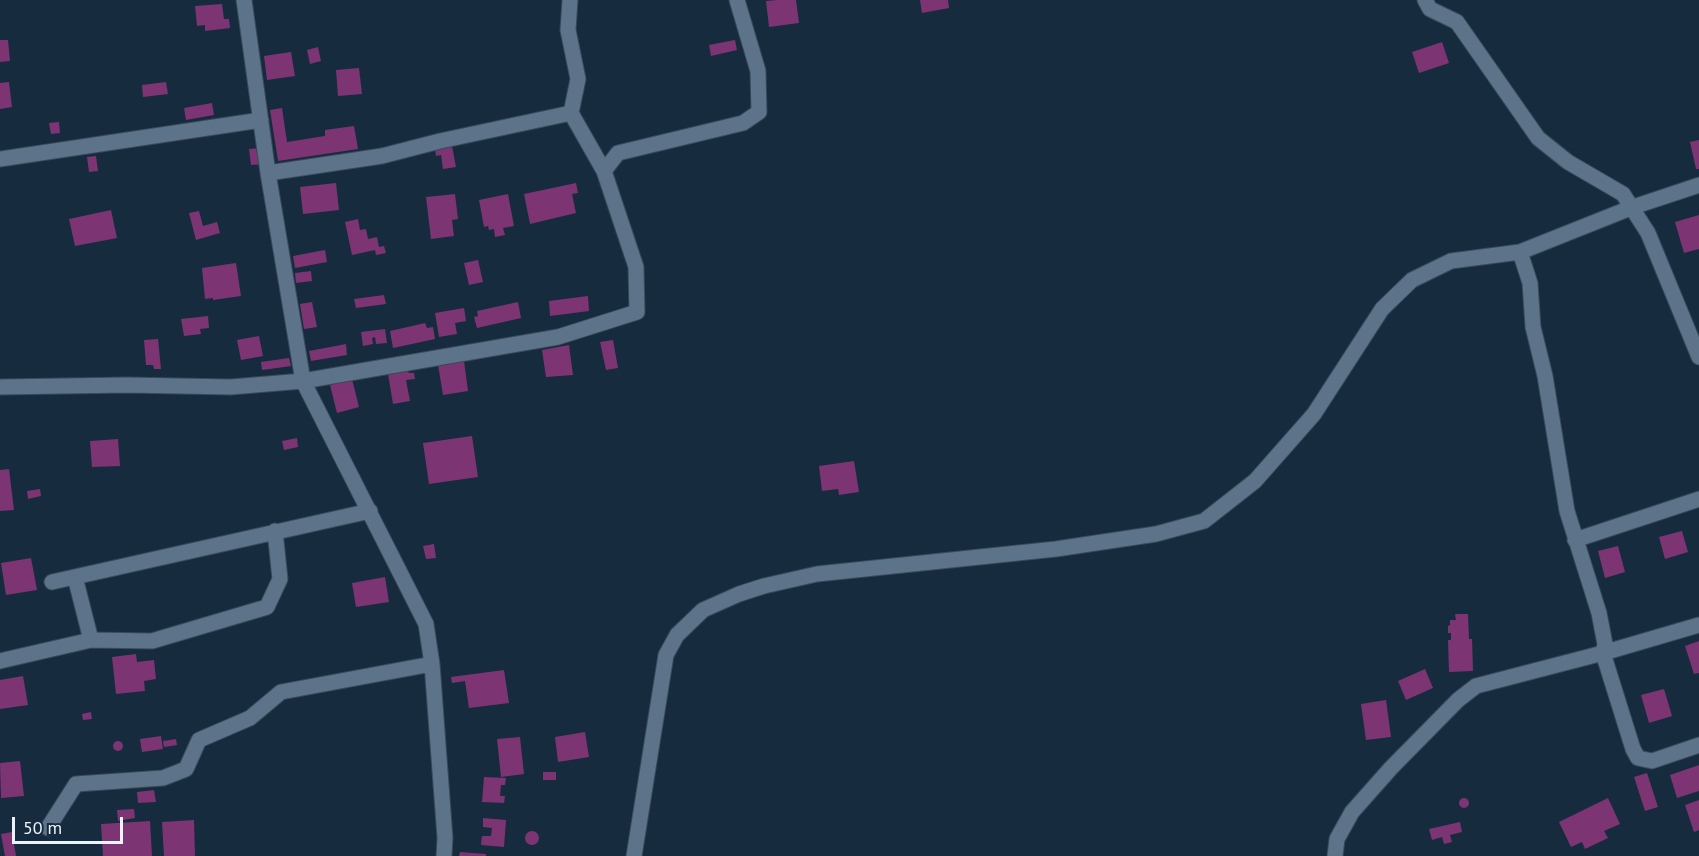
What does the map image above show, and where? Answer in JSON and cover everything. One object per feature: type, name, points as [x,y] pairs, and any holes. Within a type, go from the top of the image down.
[{"type":"street","points":[[244,0],[268,173],[303,381],[426,624],[432,664],[445,838],[444,856]]},
{"type":"street","points":[[0,387],[127,385],[231,387],[303,381],[558,337],[637,312],[636,267],[604,171],[571,113],[578,79],[568,30],[570,0]]},
{"type":"street","points":[[604,171],[618,153],[743,123],[759,112],[758,71],[737,0]]},
{"type":"street","points":[[1425,0],[1430,9],[1456,22],[1538,138],[1568,162],[1623,194],[1633,207],[1648,233],[1699,357]]},
{"type":"street","points":[[268,173],[382,156],[571,113]]},
{"type":"street","points":[[0,159],[261,120]]},
{"type":"street","points":[[634,856],[666,655],[677,634],[703,610],[764,586],[817,574],[1056,549],[1156,534],[1204,521],[1255,481],[1314,414],[1382,309],[1412,280],[1451,261],[1520,252],[1633,207],[1699,185]]},
{"type":"street","points":[[1520,252],[1530,283],[1533,327],[1545,376],[1567,511],[1599,613],[1605,644],[1603,653],[1633,749],[1638,758],[1652,761],[1699,745]]},
{"type":"street","points":[[1575,540],[1699,499]]},
{"type":"street","points":[[52,582],[370,511]]},
{"type":"street","points":[[0,661],[92,640],[152,641],[267,607],[280,579],[275,531]]},
{"type":"street","points":[[75,577],[92,640]]},
{"type":"street","points":[[1335,856],[1337,838],[1352,812],[1458,700],[1476,686],[1699,625]]},
{"type":"street","points":[[48,828],[76,784],[163,778],[186,769],[199,740],[250,718],[281,692],[432,664]]},
{"type":"building","points":[[796,0],[799,23],[769,27],[766,1]]},
{"type":"building","points":[[920,0],[948,0],[949,8],[922,13]]},
{"type":"building","points":[[222,4],[224,19],[229,19],[230,28],[205,31],[205,25],[197,26],[195,6]]},
{"type":"building","points":[[0,40],[8,40],[10,61],[0,62]]},
{"type":"building","points":[[735,40],[737,50],[711,56],[709,45]]},
{"type":"building","points":[[1442,42],[1449,63],[1419,73],[1412,52]]},
{"type":"building","points":[[318,47],[321,61],[310,64],[307,50]]},
{"type":"building","points":[[291,52],[295,76],[267,80],[264,56]]},
{"type":"building","points":[[359,68],[362,94],[338,96],[336,70]]},
{"type":"building","points":[[9,82],[12,107],[0,109],[0,83]]},
{"type":"building","points":[[166,82],[168,94],[143,97],[142,85]]},
{"type":"building","points":[[212,103],[214,115],[186,120],[184,108]]},
{"type":"building","points":[[282,108],[287,142],[325,136],[325,130],[354,126],[358,149],[278,161],[270,110]]},
{"type":"building","points":[[59,122],[60,133],[51,134],[49,123]]},
{"type":"building","points":[[1699,140],[1699,169],[1696,169],[1690,142]]},
{"type":"building","points":[[452,146],[456,167],[443,169],[441,155],[436,156],[435,149]]},
{"type":"building","points":[[261,148],[263,164],[251,165],[249,149]]},
{"type":"building","points":[[96,156],[98,171],[89,172],[87,157]]},
{"type":"building","points":[[336,183],[339,210],[303,214],[300,187]]},
{"type":"building","points":[[576,183],[578,193],[572,194],[576,213],[530,224],[524,194]]},
{"type":"building","points":[[455,194],[458,219],[452,220],[454,236],[431,239],[426,197]]},
{"type":"building","points":[[508,194],[514,226],[503,228],[505,235],[495,237],[494,229],[489,230],[488,226],[484,227],[479,200]]},
{"type":"building","points":[[111,210],[117,238],[75,246],[69,219]]},
{"type":"building","points":[[199,211],[203,226],[217,222],[220,233],[196,240],[189,213]]},
{"type":"building","points":[[1699,215],[1699,249],[1684,253],[1675,222]]},
{"type":"building","points":[[358,219],[360,230],[366,229],[368,239],[377,237],[379,247],[384,246],[386,253],[376,255],[375,250],[352,255],[345,222]]},
{"type":"building","points":[[325,250],[327,262],[295,268],[293,256]]},
{"type":"building","points":[[478,260],[483,282],[469,285],[464,263]]},
{"type":"building","points":[[236,263],[241,296],[205,299],[202,268]]},
{"type":"building","points":[[311,271],[312,281],[296,283],[295,273]]},
{"type":"building","points":[[384,295],[386,304],[356,308],[354,299]]},
{"type":"building","points":[[588,296],[589,311],[550,316],[549,301]]},
{"type":"building","points":[[312,302],[317,327],[304,329],[300,304]]},
{"type":"building","points":[[518,302],[521,318],[477,328],[474,317],[478,316],[477,311]]},
{"type":"building","points":[[464,308],[466,321],[455,323],[457,334],[439,337],[435,313]]},
{"type":"building","points":[[208,316],[209,328],[200,329],[201,334],[184,336],[181,319]]},
{"type":"building","points":[[425,323],[427,328],[433,327],[435,339],[393,348],[390,331]]},
{"type":"building","points":[[385,329],[387,343],[376,344],[375,337],[372,338],[373,344],[363,346],[361,332]]},
{"type":"building","points":[[259,336],[263,356],[241,360],[237,340]]},
{"type":"building","points":[[158,339],[161,369],[154,369],[153,365],[146,365],[144,340]]},
{"type":"building","points":[[613,340],[618,368],[606,370],[600,342]]},
{"type":"building","points":[[346,344],[347,355],[311,361],[309,351]]},
{"type":"building","points":[[569,345],[573,375],[546,377],[542,350]]},
{"type":"building","points":[[289,358],[291,366],[262,370],[261,362]]},
{"type":"building","points":[[464,361],[468,391],[443,395],[438,365]]},
{"type":"building","points":[[408,371],[414,373],[415,379],[406,380],[410,401],[393,404],[388,374]]},
{"type":"building","points":[[352,379],[359,407],[337,413],[330,385]]},
{"type":"building","points":[[472,436],[478,477],[429,484],[423,443]]},
{"type":"building","points":[[297,438],[298,447],[284,450],[282,441]]},
{"type":"building","points":[[118,439],[120,466],[92,467],[90,441]]},
{"type":"building","points":[[854,461],[859,492],[839,495],[838,489],[822,491],[819,466]]},
{"type":"building","points":[[9,469],[14,510],[0,511],[0,470]]},
{"type":"building","points":[[40,489],[41,496],[28,499],[27,491]]},
{"type":"building","points":[[1682,531],[1688,552],[1665,559],[1659,537]]},
{"type":"building","points":[[434,544],[436,558],[426,559],[423,546]]},
{"type":"building","points":[[1618,546],[1625,572],[1605,578],[1598,551]]},
{"type":"building","points":[[31,558],[37,590],[6,595],[1,563]]},
{"type":"building","points":[[385,577],[389,602],[356,607],[352,583]]},
{"type":"building","points":[[1455,614],[1468,614],[1469,639],[1472,639],[1473,671],[1449,672],[1448,640],[1451,640],[1451,633],[1448,633],[1448,626],[1450,620],[1456,620]]},
{"type":"building","points":[[1699,641],[1699,673],[1694,674],[1685,646]]},
{"type":"building","points":[[136,654],[137,662],[154,660],[156,679],[144,681],[145,691],[116,694],[112,657]]},
{"type":"building","points":[[1425,669],[1433,688],[1406,700],[1398,681]]},
{"type":"building","points":[[504,670],[509,703],[469,708],[465,681],[452,683],[451,677]]},
{"type":"building","points":[[23,676],[28,705],[0,709],[0,680]]},
{"type":"building","points":[[1664,689],[1672,716],[1649,723],[1641,695]]},
{"type":"building","points":[[1386,700],[1391,737],[1366,740],[1361,704]]},
{"type":"building","points":[[91,712],[92,719],[83,720],[82,714]]},
{"type":"building","points":[[585,732],[589,757],[558,762],[555,737]]},
{"type":"building","points":[[161,736],[163,749],[142,752],[140,739]]},
{"type":"building","points":[[520,737],[524,774],[501,777],[497,739]]},
{"type":"building","points":[[176,739],[177,745],[164,747],[163,741]]},
{"type":"building","points":[[118,741],[123,746],[118,751],[113,746]]},
{"type":"building","points":[[20,761],[24,796],[1,798],[0,763]]},
{"type":"building","points":[[1699,765],[1699,791],[1677,798],[1670,775]]},
{"type":"building","points":[[543,772],[556,772],[556,780],[543,780]]},
{"type":"building","points":[[1647,773],[1658,807],[1645,811],[1634,777]]},
{"type":"building","points":[[484,777],[506,778],[505,785],[501,785],[500,796],[505,796],[504,803],[482,802]]},
{"type":"building","points":[[154,790],[156,802],[138,803],[137,792]]},
{"type":"building","points":[[1464,798],[1468,799],[1468,807],[1464,808],[1460,807],[1459,803],[1460,799]]},
{"type":"building","points":[[1608,798],[1620,824],[1604,831],[1608,838],[1585,849],[1582,842],[1571,847],[1559,822]]},
{"type":"building","points":[[1699,800],[1699,830],[1694,832],[1685,805]]},
{"type":"building","points":[[134,809],[135,818],[118,821],[117,810]]},
{"type":"building","points":[[483,818],[506,820],[504,847],[481,845],[482,836],[491,836],[492,828],[483,827]]},
{"type":"building","points":[[194,820],[195,856],[164,856],[162,822]]},
{"type":"building","points":[[150,821],[152,856],[103,856],[101,824]]},
{"type":"building","points":[[1460,822],[1462,832],[1450,835],[1452,842],[1444,844],[1442,837],[1432,840],[1429,829]]},
{"type":"building","points":[[532,831],[537,833],[539,838],[537,843],[532,845],[527,843],[525,838],[527,833]]},
{"type":"building","points":[[12,832],[16,856],[5,856],[1,834]]},
{"type":"building","points":[[460,852],[486,854],[486,856],[459,856]]}]
